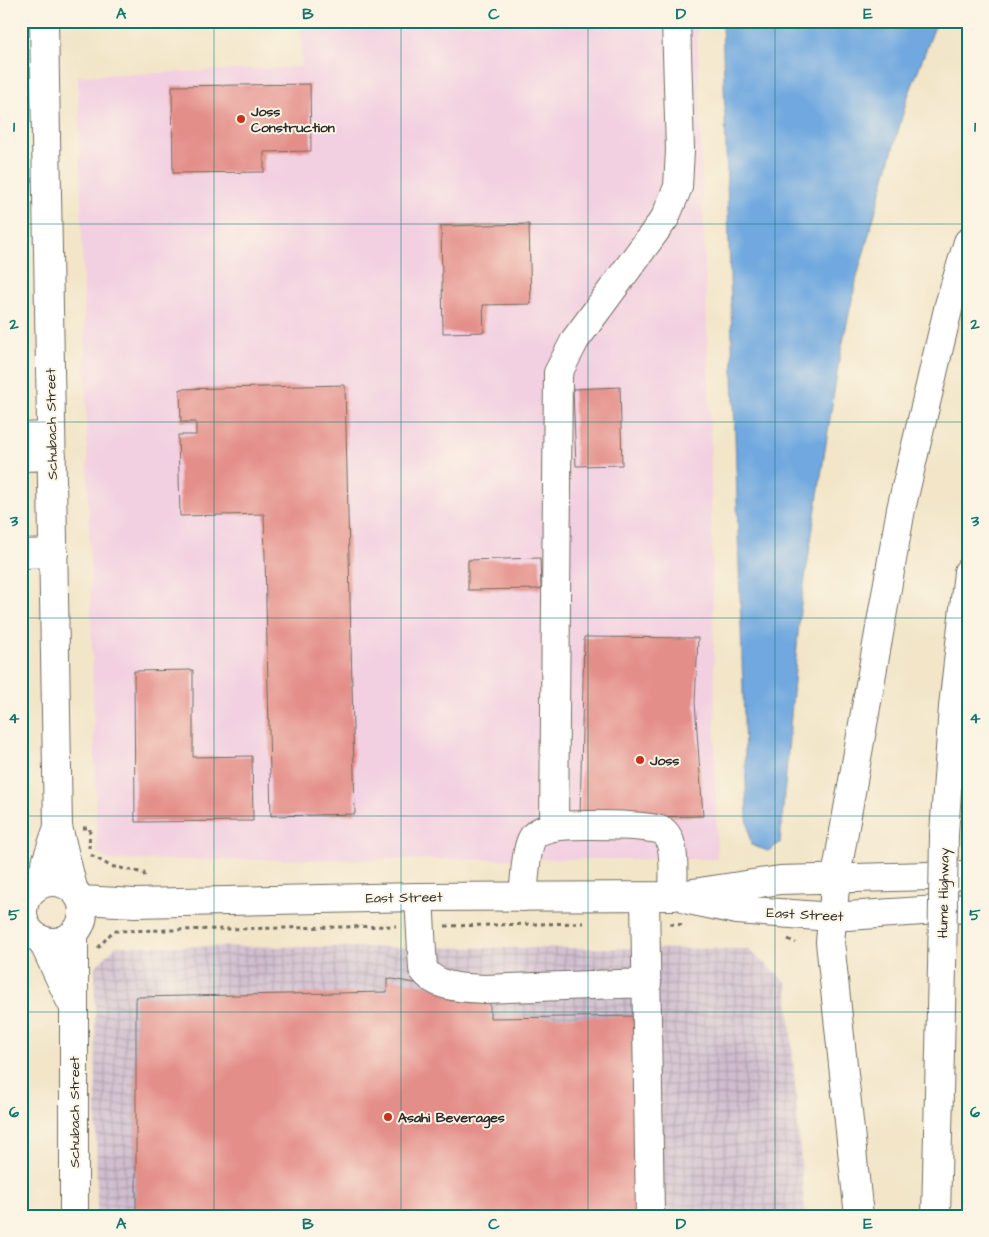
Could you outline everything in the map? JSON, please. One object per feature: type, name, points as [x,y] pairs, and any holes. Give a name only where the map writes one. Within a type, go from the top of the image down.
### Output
[{"type":"main road","name":"Schubach Street","points":[[44,21],[58,827],[78,912],[74,1008],[74,1216]]},
{"type":"main road","points":[[554,827],[558,373],[575,340],[665,218],[678,187],[680,150],[676,21]]},
{"type":"main road","points":[[858,1216],[830,942],[836,877],[901,509],[944,324],[968,242]]},
{"type":"main road","points":[[21,437],[51,446]]},
{"type":"main road","points":[[21,457],[51,446]]},
{"type":"main road","points":[[21,554],[54,553]]},
{"type":"main road","name":"Hume Highway","points":[[936,1216],[944,834],[953,707],[968,572]]},
{"type":"main road","name":"Schubach Street","points":[[29,894],[58,827]]},
{"type":"main road","points":[[523,897],[528,854],[533,837],[539,831],[554,827],[655,827],[664,831],[672,846],[673,896]]},
{"type":"main road","name":"East Street","points":[[78,912],[141,903],[419,897],[523,897],[645,910],[673,896],[780,880],[836,877],[968,875]]},
{"type":"main road","points":[[56,882],[78,912],[64,941],[53,943],[30,932],[23,913],[29,894],[56,882]]},
{"type":"main road","name":"East Street","points":[[673,896],[737,910],[832,917],[968,908]]},
{"type":"main road","points":[[419,897],[423,969],[430,979],[458,987],[484,989],[647,982]]},
{"type":"main road","points":[[645,910],[650,1216]]},
{"type":"main road","name":"Schubach Street","points":[[30,932],[74,1008]]},
{"type":"path","points":[[58,827],[90,828],[89,855],[110,866],[144,873],[141,903],[150,930]]},
{"type":"path","points":[[645,910],[692,926]]},
{"type":"path","points":[[96,950],[113,931],[592,923]]},
{"type":"path","points":[[781,936],[796,943]]},
{"type":"shaded area","name":"Joss Construction","points":[[569,21],[697,22],[710,419],[717,859],[108,860],[97,852],[78,76],[302,67],[301,29]]},
{"type":"shaded area","points":[[116,946],[748,949],[787,983],[805,1216],[97,1216],[95,967]]},
{"type":"water","points":[[722,21],[937,21],[907,99],[857,277],[839,360],[800,611],[780,843],[768,851],[751,845],[747,818]]},
{"type":"building","name":"Joss Construction","points":[[310,84],[311,151],[264,152],[264,172],[173,173],[172,86]]},
{"type":"building","points":[[529,224],[531,304],[483,305],[484,332],[443,333],[441,226]]},
{"type":"building","points":[[345,385],[355,814],[271,816],[264,514],[180,516],[178,435],[196,435],[196,422],[181,422],[180,389]]},
{"type":"building","points":[[620,387],[622,465],[576,466],[573,389]]},
{"type":"building","points":[[540,558],[541,589],[468,590],[468,560]]},
{"type":"building","name":"Joss","points":[[584,637],[698,638],[695,703],[703,816],[580,818]]},
{"type":"building","points":[[193,670],[193,757],[252,756],[253,821],[135,822],[134,671]]},
{"type":"building","name":"Asahi Beverages","points":[[387,978],[490,997],[490,1018],[639,1016],[642,1216],[136,1216],[136,997],[387,992]]},
{"type":"place","name":"Joss Construction","points":[[241,119]]},
{"type":"place","name":"Joss","points":[[640,760]]},
{"type":"place","name":"Asahi Beverages","points":[[388,1117]]}]
